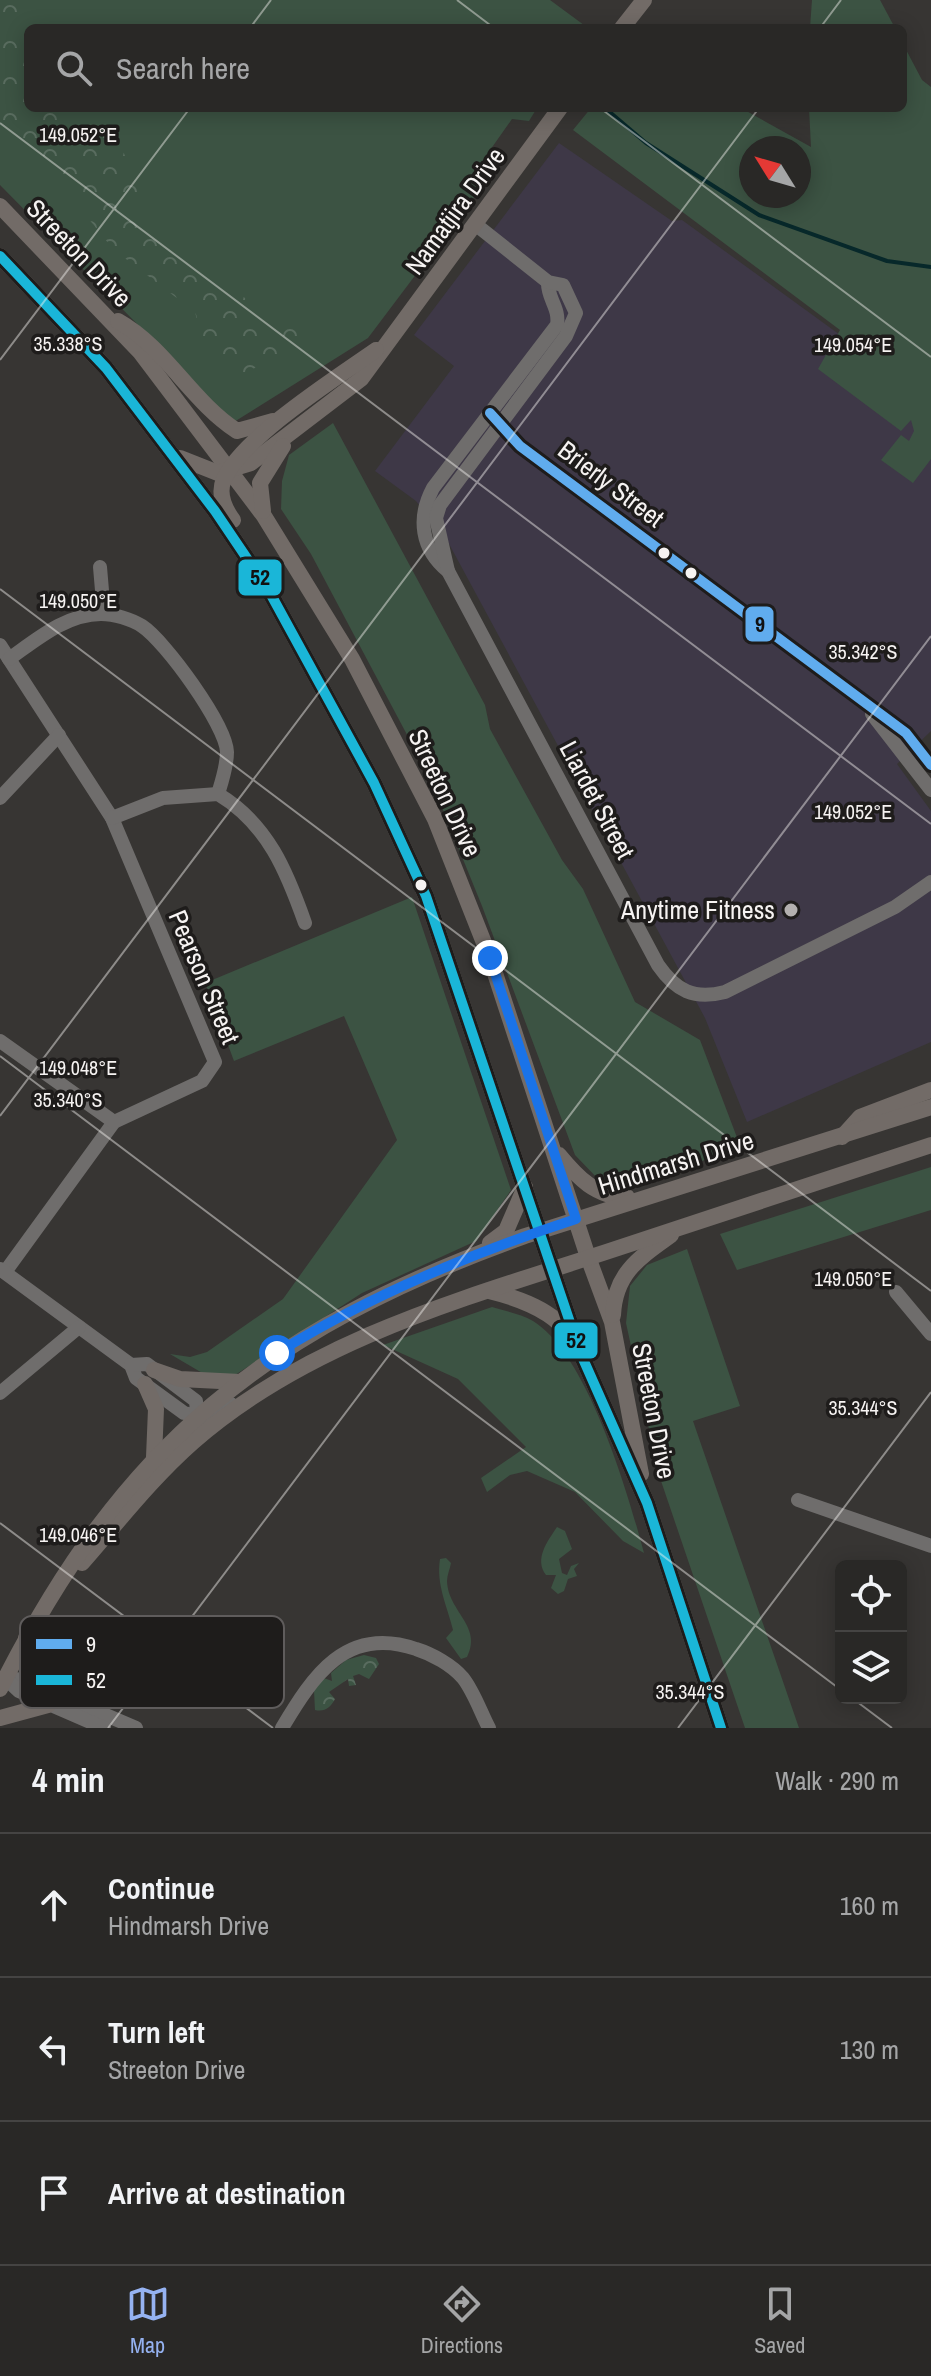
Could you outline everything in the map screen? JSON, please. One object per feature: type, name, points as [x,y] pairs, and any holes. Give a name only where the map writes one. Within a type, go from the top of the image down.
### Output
[{"type":"main road","points":[[625,24],[644,0]]},
{"type":"main road","name":"Namatjira Drive","points":[[231,470],[251,463],[361,379],[557,112]]},
{"type":"main road","name":"Streeton Drive","points":[[0,206],[107,314],[172,392],[264,516],[352,659],[435,819],[490,958],[612,1322],[647,1503]]},
{"type":"main road","name":"Streeton Drive","points":[[0,256],[106,368],[173,454],[261,578],[374,783],[426,896],[580,1352],[647,1503],[721,1728]]},
{"type":"main road","points":[[107,314],[140,333],[202,405],[237,431],[268,425],[313,396]]},
{"type":"main road","name":"Namatjira Drive","points":[[231,470],[242,452],[388,342]]},
{"type":"main road","points":[[264,516],[259,495],[263,475],[281,448],[329,405]]},
{"type":"main road","points":[[173,454],[203,470],[218,473],[231,470]]},
{"type":"main road","points":[[231,470],[221,492],[226,510],[254,549],[261,578]]},
{"type":"main road","points":[[841,1138],[860,1117],[931,1090]]},
{"type":"main road","name":"Hindmarsh Drive","points":[[39,1616],[90,1536],[154,1457],[197,1414],[321,1325],[476,1254],[539,1231],[841,1138],[931,1107]]},
{"type":"main road","name":"Hindmarsh Drive","points":[[45,1607],[148,1486],[193,1442],[276,1382],[404,1321],[552,1269],[931,1145]]},
{"type":"main road","points":[[552,1147],[574,1173],[608,1197],[642,1197]]},
{"type":"main road","points":[[476,1254],[506,1231],[525,1187]]},
{"type":"main road","points":[[612,1322],[614,1294],[622,1276],[632,1263],[685,1225]]},
{"type":"main road","points":[[489,1291],[518,1298],[539,1309],[565,1328],[580,1352]]},
{"type":"main road","points":[[154,1457],[156,1409],[150,1377],[240,1382]]},
{"type":"main road","name":"Hindmarsh Drive","points":[[3,1684],[20,1650]]},
{"type":"main road","points":[[0,1718],[26,1708]]},
{"type":"street","points":[[475,224],[548,282]]},
{"type":"street","name":"Liardet Street","points":[[495,417],[576,320],[576,306],[568,290],[558,282],[548,282],[548,293],[559,314],[557,325],[483,433],[440,505],[436,518],[448,571],[670,982],[697,996],[725,992],[913,897],[931,882]]},
{"type":"street","name":"Brierly Street","points":[[495,417],[520,446],[864,704],[925,745],[931,790]]},
{"type":"street","name":"Brierly Street","points":[[483,433],[520,446]]},
{"type":"street","points":[[100,567],[104,614]]},
{"type":"street","points":[[9,659],[67,621],[104,614],[144,627],[204,702],[219,726],[227,750],[218,794]]},
{"type":"street","name":"Pearson Street","points":[[0,645],[112,818],[215,1062],[202,1081],[114,1122],[3,1271]]},
{"type":"street","name":"Brierly Street","points":[[864,704],[907,761],[928,770]]},
{"type":"street","points":[[0,798],[59,735]]},
{"type":"street","points":[[907,761],[925,745]]},
{"type":"street","points":[[112,818],[163,798],[218,794],[260,828],[287,871],[305,923]]},
{"type":"street","name":"Liardet Street","points":[[913,897],[931,894]]},
{"type":"street","points":[[0,1041],[114,1122]]},
{"type":"street","points":[[3,1271],[131,1365],[136,1378],[150,1377],[184,1413],[209,1418],[255,1389],[276,1382]]},
{"type":"street","points":[[896,1292],[931,1334]]},
{"type":"street","points":[[0,1393],[79,1327]]},
{"type":"street","points":[[193,1442],[199,1427],[197,1414]]},
{"type":"street","points":[[798,1500],[931,1546]]},
{"type":"street","points":[[282,1728],[312,1678],[328,1663],[345,1653],[386,1643],[431,1654],[463,1678],[489,1728]]},
{"type":"street","points":[[67,1708],[104,1728]]},
{"type":"street","points":[[73,1708],[115,1724],[136,1728]]},
{"type":"shaded area","points":[[559,143],[672,221],[682,220],[931,401],[931,731],[897,764],[931,811],[931,1042],[747,1122],[705,1018],[448,542],[416,501],[375,471],[454,366],[414,335]]},
{"type":"green space","points":[[0,0],[550,0],[583,24],[24,24],[24,112],[535,112],[529,121],[512,119],[488,153],[484,184],[368,338],[234,422],[202,400],[144,331],[0,185]]},
{"type":"green space","points":[[0,0],[33,0],[8,30],[24,54],[24,112],[74,112],[84,133],[117,134],[138,192],[145,227],[245,298],[258,325],[306,330],[298,350],[238,375],[208,361],[195,312],[113,249],[63,187],[19,145],[0,121]]},
{"type":"green space","points":[[812,0],[880,0],[893,24],[810,24]]},
{"type":"green space","points":[[907,52],[922,80],[931,87],[931,459],[913,483],[881,460],[901,435],[909,441],[914,431],[911,420],[901,431],[818,369],[840,330],[573,130],[588,112],[748,112],[791,136],[739,136],[739,208],[811,208],[809,112],[907,112]]},
{"type":"green space","points":[[333,423],[485,705],[490,729],[562,860],[583,889],[635,1002],[700,1040],[741,1148],[633,1184],[599,1180],[575,1155],[482,906],[430,778],[311,554],[281,509],[282,481],[289,455]]},
{"type":"green space","points":[[412,897],[511,1190],[476,1241],[362,1293],[221,1384],[170,1354],[190,1357],[207,1352],[283,1299],[397,1140],[344,1016],[234,1061],[205,983]]},
{"type":"green space","points":[[931,1167],[931,1210],[737,1270],[720,1234]]},
{"type":"green space","points":[[687,1249],[740,1406],[693,1421],[799,1728],[745,1728],[659,1475],[626,1323],[630,1286],[647,1265]]},
{"type":"green space","points":[[492,1307],[533,1321],[553,1338],[571,1363],[603,1427],[628,1496],[644,1553],[623,1541],[575,1492],[527,1471],[510,1475],[487,1492],[481,1478],[526,1447],[458,1379],[383,1345]]},
{"type":"green space","points":[[557,1527],[565,1531],[572,1549],[559,1559],[562,1573],[567,1575],[571,1566],[579,1563],[574,1569],[577,1576],[568,1579],[564,1591],[558,1594],[551,1588],[556,1575],[546,1575],[541,1563],[543,1551]]},
{"type":"green space","points":[[446,1558],[451,1563],[447,1579],[449,1592],[471,1636],[467,1657],[461,1659],[446,1638],[453,1630],[440,1578],[440,1559]]},
{"type":"green space","points":[[364,1655],[376,1658],[379,1664],[369,1679],[359,1674],[353,1676],[356,1685],[349,1686],[348,1679],[329,1692],[335,1699],[329,1707],[315,1710],[314,1690],[321,1677],[332,1681],[331,1673],[346,1660]]},
{"type":"waterway","points":[[610,112],[646,143],[759,215],[887,261],[931,267]]},
{"type":"transit line","name":"52","points":[[0,256],[106,368],[215,511],[269,591],[374,783],[426,896],[580,1352],[647,1503],[721,1728]]},
{"type":"transit line","name":"9","points":[[490,413],[520,446],[906,733],[931,765]]},
{"type":"place","name":"Anytime Fitness","points":[[791,910]]},
{"type":"route","points":[[277,1353],[321,1325],[385,1294],[476,1254],[576,1219],[490,958]]}]
